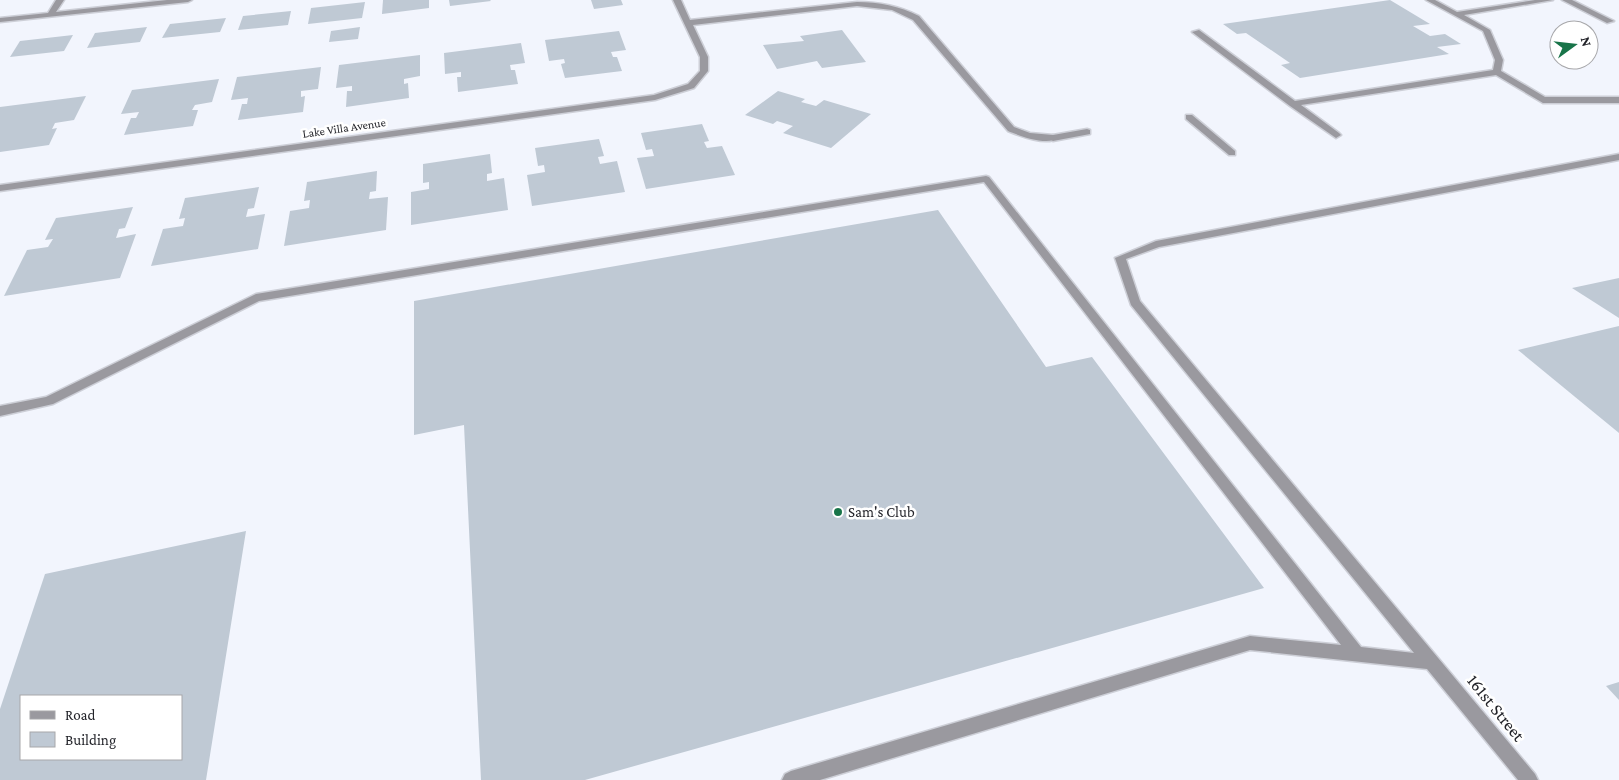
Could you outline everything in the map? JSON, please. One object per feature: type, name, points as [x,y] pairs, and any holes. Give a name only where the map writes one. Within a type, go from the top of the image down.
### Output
[{"type":"street","points":[[50,15],[60,0]]},
{"type":"street","points":[[0,20],[188,0]]},
{"type":"street","points":[[677,0],[688,23],[857,4],[879,4],[900,9],[916,18],[1011,129],[1028,136],[1053,138],[1087,132]]},
{"type":"street","points":[[1430,0],[1486,30],[1499,60],[1497,72]]},
{"type":"street","points":[[1502,0],[1508,5]]},
{"type":"street","points":[[1457,14],[1549,0]]},
{"type":"street","points":[[1566,0],[1610,21]]},
{"type":"street","name":"Lake Villa Avenue","points":[[0,188],[655,97],[691,86],[704,70],[704,56],[688,23]]},
{"type":"street","points":[[1196,32],[1336,135]]},
{"type":"street","points":[[1293,104],[1497,72],[1544,100],[1619,100]]},
{"type":"street","points":[[1189,117],[1232,154]]},
{"type":"street","name":"161st Street","points":[[1529,780],[1135,302],[1120,258],[1156,244],[1619,157]]},
{"type":"street","points":[[0,411],[48,401],[256,298],[986,179],[1357,654]]},
{"type":"street","points":[[790,780],[1250,644],[1432,662]]},
{"type":"building","points":[[383,0],[429,0],[429,8],[382,14]]},
{"type":"building","points":[[449,0],[490,0],[491,1],[450,6]]},
{"type":"building","points":[[591,0],[621,0],[623,5],[594,9]]},
{"type":"building","points":[[1390,0],[1430,24],[1413,26],[1430,36],[1445,34],[1461,44],[1437,47],[1449,54],[1300,78],[1281,65],[1290,63],[1246,33],[1237,34],[1223,24]]},
{"type":"building","points":[[365,2],[362,18],[308,24],[311,8]]},
{"type":"building","points":[[291,11],[288,25],[238,30],[243,16]]},
{"type":"building","points":[[226,18],[220,32],[162,38],[170,24]]},
{"type":"building","points":[[147,27],[140,42],[87,48],[95,33]]},
{"type":"building","points":[[360,27],[358,39],[329,42],[331,31]]},
{"type":"building","points":[[842,30],[866,62],[822,68],[817,61],[777,69],[763,45],[804,41],[800,36]]},
{"type":"building","points":[[619,31],[626,50],[611,52],[613,57],[617,57],[622,71],[565,78],[561,64],[565,63],[564,59],[549,61],[545,40]]},
{"type":"building","points":[[73,35],[64,51],[10,57],[20,41]]},
{"type":"building","points":[[521,43],[525,63],[510,65],[511,70],[515,70],[518,84],[458,92],[457,77],[461,77],[461,72],[445,74],[444,53]]},
{"type":"building","points":[[420,55],[420,76],[404,79],[404,84],[408,83],[409,98],[346,107],[347,91],[352,91],[352,86],[336,88],[339,65]]},
{"type":"building","points":[[321,67],[318,89],[301,91],[301,97],[305,96],[303,112],[238,120],[242,104],[247,104],[248,98],[231,100],[237,77]]},
{"type":"building","points":[[219,79],[212,102],[195,105],[192,110],[198,110],[193,126],[124,135],[131,118],[136,118],[139,112],[121,114],[132,90]]},
{"type":"building","points":[[778,91],[805,99],[801,102],[816,106],[824,100],[871,114],[831,148],[783,133],[793,126],[777,121],[773,124],[745,115]]},
{"type":"building","points":[[86,96],[74,120],[55,123],[52,129],[57,128],[49,145],[0,152],[0,107]]},
{"type":"building","points":[[702,124],[709,141],[704,142],[707,148],[722,146],[735,175],[646,189],[637,158],[654,156],[652,149],[646,150],[641,133]]},
{"type":"building","points":[[599,139],[604,156],[598,157],[600,164],[617,161],[625,192],[532,206],[527,175],[545,172],[544,165],[538,166],[535,148]]},
{"type":"building","points":[[490,154],[492,173],[487,174],[487,181],[504,178],[508,210],[411,225],[411,192],[429,189],[429,182],[423,183],[423,164]]},
{"type":"building","points":[[377,171],[376,191],[370,192],[369,199],[388,197],[386,230],[284,246],[290,211],[309,208],[310,200],[304,201],[307,182]]},
{"type":"building","points":[[259,187],[254,208],[248,209],[246,217],[265,214],[258,249],[151,266],[163,229],[183,226],[185,218],[179,219],[185,198]]},
{"type":"building","points":[[133,207],[125,228],[119,229],[116,238],[136,234],[120,278],[4,296],[27,250],[48,247],[53,239],[45,240],[56,218]]},
{"type":"building","name":"Sam's Club","points":[[938,210],[1046,367],[1092,357],[1264,588],[585,780],[481,780],[464,425],[414,435],[414,301]]},
{"type":"building","points":[[1619,278],[1619,318],[1572,288]]},
{"type":"building","points":[[1619,326],[1619,433],[1518,350]]},
{"type":"building","points":[[246,531],[206,780],[0,780],[0,709],[45,574]]},
{"type":"building","points":[[1619,682],[1619,700],[1606,686]]},
{"type":"place","name":"Sam's Club","points":[[838,512]]}]
